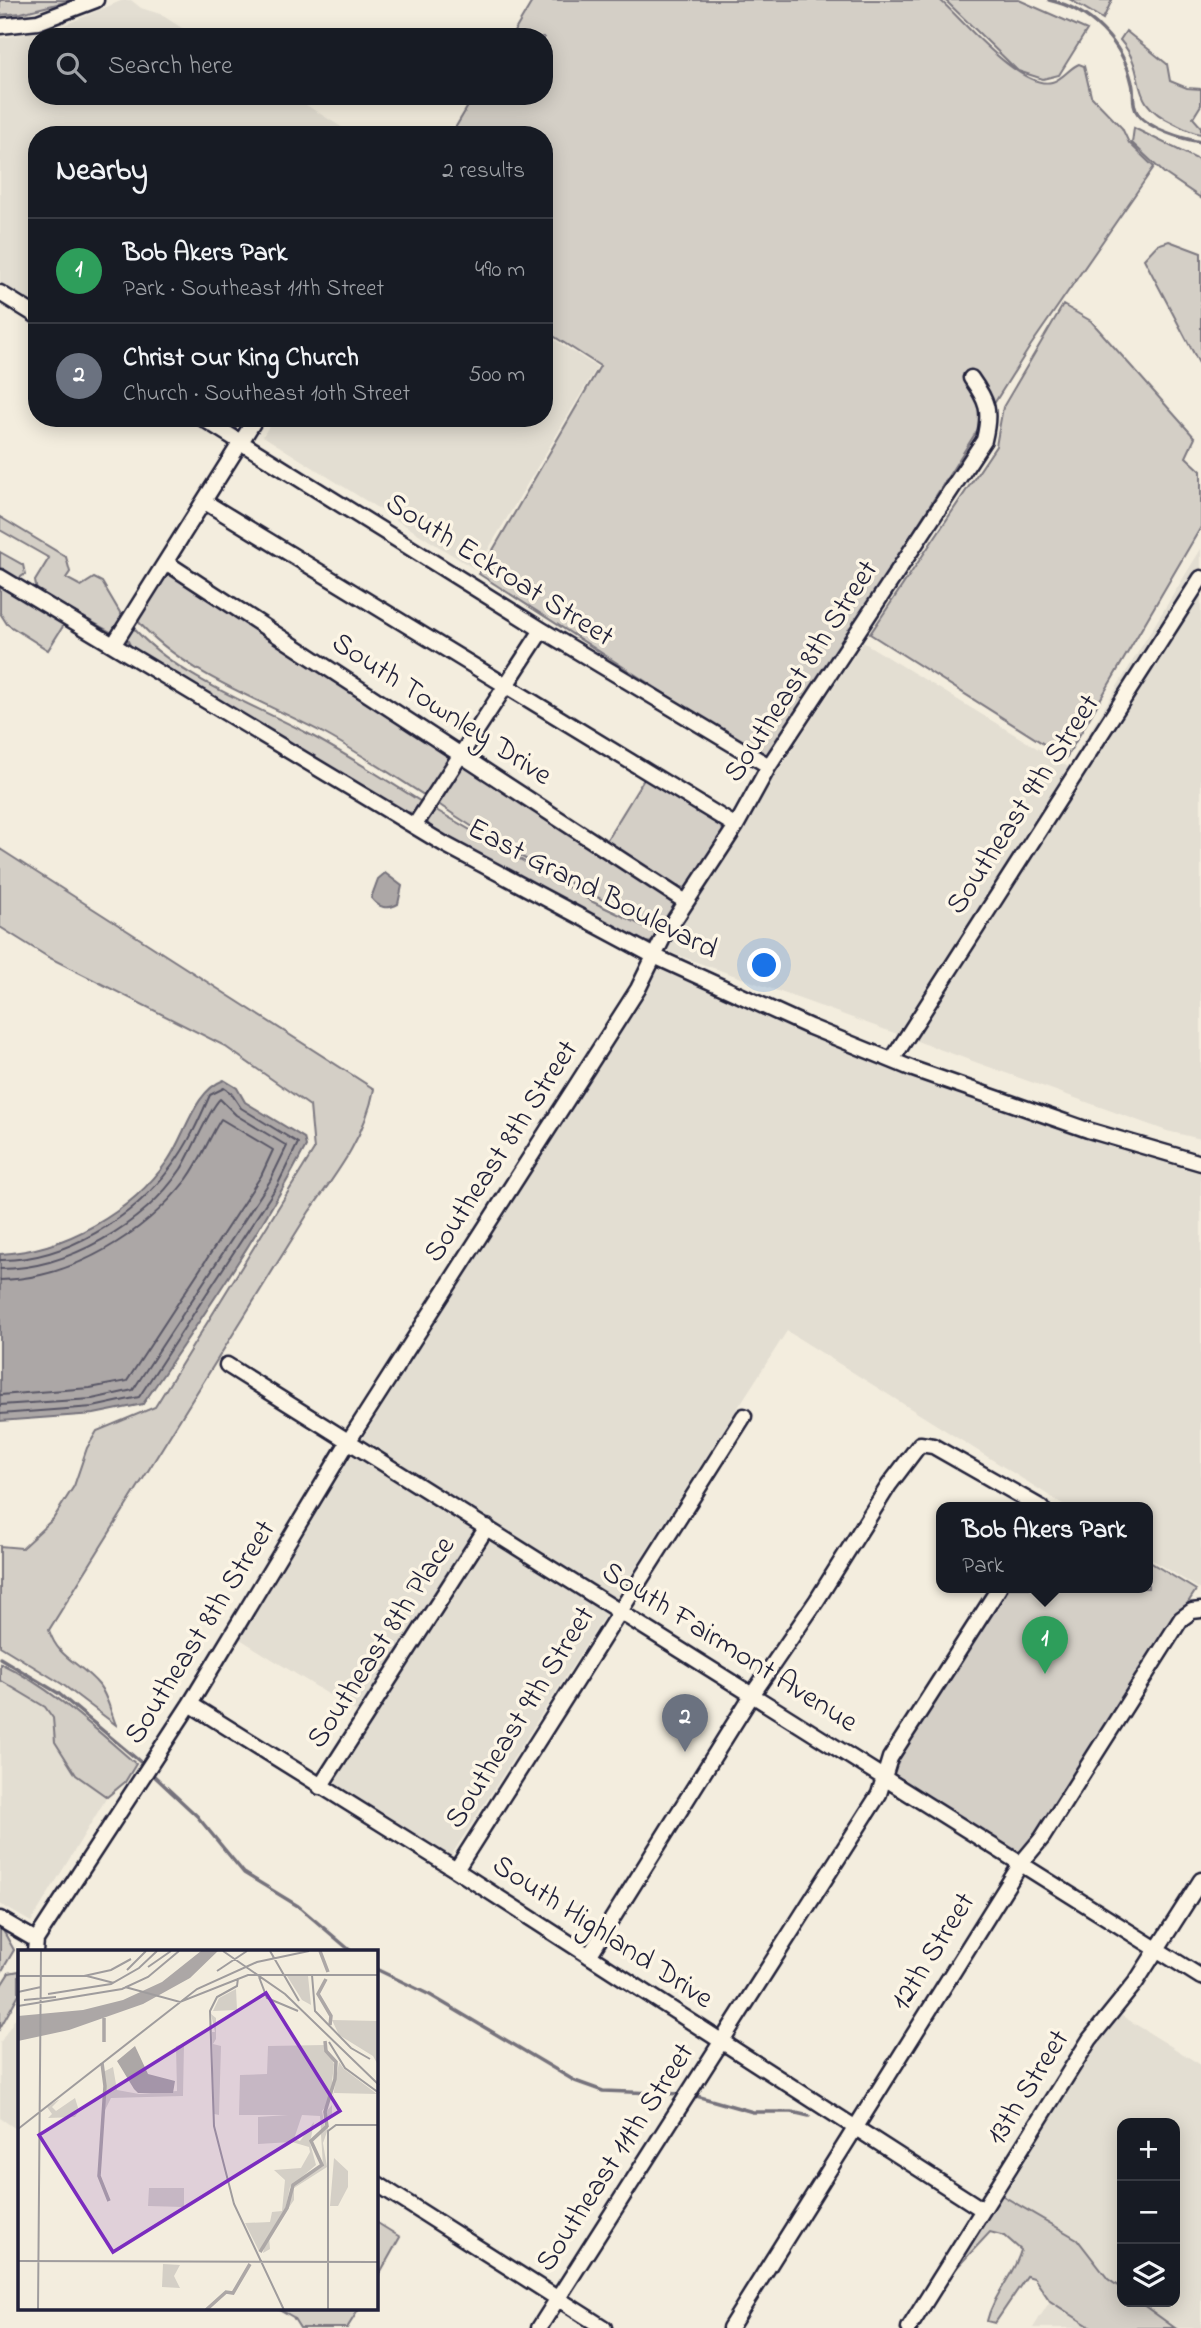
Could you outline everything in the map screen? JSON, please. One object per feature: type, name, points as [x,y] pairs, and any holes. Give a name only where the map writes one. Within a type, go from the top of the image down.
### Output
[{"type":"street","points":[[0,26],[38,22],[96,0]]},
{"type":"street","points":[[0,293],[28,310]]},
{"type":"street","name":"Southeast 8th Street","points":[[35,1946],[190,1704],[348,1441],[618,1021],[685,902],[736,826],[769,766],[984,440],[989,417],[984,397],[971,379]]},
{"type":"street","name":"South Eckroat Street","points":[[216,427],[542,630],[769,766]]},
{"type":"street","points":[[114,644],[250,427]]},
{"type":"street","points":[[205,502],[736,826]]},
{"type":"street","name":"South Townley Drive","points":[[167,563],[685,902]]},
{"type":"street","name":"East Grand Boulevard","points":[[0,577],[521,887],[654,956],[892,1060],[1018,1107],[1201,1163]]},
{"type":"street","name":"Southeast 9th Street","points":[[892,1060],[1201,578]]},
{"type":"street","points":[[415,825],[504,686],[523,664],[542,630]]},
{"type":"street","name":"South Fairmont Avenue","points":[[227,1365],[1022,1862],[1201,1977]]},
{"type":"street","name":"Southeast 9th Street","points":[[456,1870],[744,1416]]},
{"type":"street","points":[[589,1956],[752,1695],[817,1600],[889,1485],[920,1444],[933,1446],[1031,1502]]},
{"type":"street","name":"Southeast 8th Place","points":[[320,1787],[487,1527]]},
{"type":"street","name":"Southeast 11th Street","points":[[539,2328],[879,1794],[890,1758],[996,1593]]},
{"type":"street","name":"12th Street","points":[[730,2328],[1022,1862],[1042,1838],[1181,1619],[1196,1611]]},
{"type":"street","name":"South Highland Drive","points":[[190,1704],[456,1870],[983,2210]]},
{"type":"street","name":"13th Street","points":[[909,2328],[1090,2039],[1158,1950],[1201,1880]]},
{"type":"street","points":[[0,1919],[35,1946]]},
{"type":"street","points":[[378,2184],[604,2328]]},
{"type":"shaded area","points":[[0,0],[73,0],[21,13],[0,15]]},
{"type":"shaded area","points":[[123,0],[131,0],[141,8],[160,14],[182,28],[57,28]]},
{"type":"shaded area","points":[[533,0],[940,0],[993,52],[1024,75],[1039,82],[1052,82],[1079,64],[1084,66],[1091,96],[1122,128],[1129,143],[1154,167],[1031,345],[769,761],[479,574],[600,366],[553,336],[553,126],[456,126],[469,105],[553,105],[553,28],[516,28]]},
{"type":"shaded area","points":[[945,0],[1019,0],[1087,30],[1059,75],[1043,79],[1018,71]]},
{"type":"shaded area","points":[[1071,0],[1112,0],[1103,19]]},
{"type":"shaded area","points":[[1126,31],[1167,64],[1170,81],[1187,88],[1201,89],[1201,105],[1193,118],[1201,127],[1201,134],[1175,124],[1149,106],[1129,53],[1120,40]]},
{"type":"shaded area","points":[[28,33],[28,105],[306,105],[340,126],[28,126],[28,303],[0,286],[0,38]]},
{"type":"shaded area","points":[[1134,128],[1201,161],[1201,198],[1164,173],[1132,143]]},
{"type":"shaded area","points":[[1169,241],[1201,253],[1201,367],[1144,259],[1157,245]]},
{"type":"shaded area","points":[[1063,305],[1091,321],[1195,438],[1186,457],[1201,471],[1201,527],[1066,758],[870,634],[996,446],[1003,407]]},
{"type":"shaded area","points":[[553,339],[597,367],[476,570],[263,436],[268,427],[553,427]]},
{"type":"shaded area","points":[[0,517],[66,557],[70,572],[66,578],[81,586],[94,578],[102,582],[125,621],[114,634],[37,592],[35,581],[49,558],[0,530]]},
{"type":"shaded area","points":[[1201,549],[1201,1139],[1167,1131],[669,952],[666,944],[671,933],[863,642],[1068,767]]},
{"type":"shaded area","points":[[0,552],[23,565],[25,574],[18,579],[0,569]]},
{"type":"shaded area","points":[[165,574],[179,576],[450,755],[450,760],[427,797],[327,735],[201,671],[155,639],[136,619]]},
{"type":"shaded area","points":[[0,586],[65,623],[48,650],[7,624],[0,613]]},
{"type":"shaded area","points":[[131,625],[148,643],[189,673],[319,739],[423,803],[415,813],[404,812],[132,649],[126,637]]},
{"type":"shaded area","points":[[463,763],[673,901],[675,910],[663,928],[546,870],[434,801]]},
{"type":"shaded area","points":[[646,776],[722,825],[723,832],[692,883],[685,888],[676,886],[606,841]]},
{"type":"shaded area","points":[[431,807],[593,902],[660,934],[655,943],[645,942],[559,901],[431,828],[426,820]]},
{"type":"shaded area","points":[[0,849],[374,1089],[364,1123],[349,1154],[309,1212],[49,1630],[58,1648],[99,1685],[116,1725],[62,1684],[0,1646],[0,1546],[22,1548],[53,1519],[74,1486],[87,1448],[97,1431],[155,1407],[314,1150],[310,1106],[223,1045],[48,957],[0,927]]},
{"type":"shaded area","points":[[658,969],[874,1062],[1039,1122],[1201,1169],[1201,1590],[1153,1560],[1153,1502],[1059,1502],[787,1331],[449,1859],[328,1785],[368,1719],[240,1639],[371,1424]]},
{"type":"shaded area","points":[[1153,1564],[1196,1590],[1032,1844],[1022,1852],[1012,1850],[892,1773],[893,1758],[1000,1593],[1153,1593]]},
{"type":"shaded area","points":[[0,1663],[55,1696],[136,1764],[125,1782],[107,1797],[76,1775],[55,1742],[53,1718],[45,1707],[0,1680]]},
{"type":"shaded area","points":[[0,1680],[45,1707],[53,1718],[55,1742],[76,1775],[107,1797],[31,1922],[0,1904]]},
{"type":"shaded area","points":[[0,1925],[14,1950],[0,1974]]},
{"type":"shaded area","points":[[18,1971],[18,1996],[0,2028],[0,1987],[9,1973]]},
{"type":"shaded area","points":[[18,2014],[18,2130],[0,2118],[0,2043]]},
{"type":"shaded area","points":[[1119,2014],[1201,2065],[1201,2328],[1175,2328],[1146,2307],[1180,2307],[1180,2118],[1117,2118],[1117,2285],[1108,2279],[1077,2239],[998,2193]]},
{"type":"shaded area","points":[[998,2193],[1077,2239],[1108,2279],[1117,2285],[1117,2307],[1146,2307],[1175,2328],[1092,2328],[1050,2301],[1034,2278],[1027,2276],[995,2323],[987,2321],[1021,2250],[1005,2236],[990,2232],[950,2275],[952,2265]]},
{"type":"shaded area","points":[[378,2223],[400,2237],[378,2276]]},
{"type":"shaded area","points":[[1050,2301],[1092,2328],[1033,2328]]},
{"type":"shaded area","points":[[281,2310],[358,2310],[347,2328],[300,2328],[293,2317]]},
{"type":"water","points":[[385,873],[402,886],[398,904],[390,907],[380,906],[371,898],[378,879]]},
{"type":"water","points":[[224,1080],[237,1088],[245,1102],[304,1138],[306,1146],[249,1245],[207,1309],[143,1404],[94,1414],[0,1421],[0,1254],[24,1251],[72,1237],[116,1212],[153,1179],[168,1160],[205,1093]]},
{"type":"waterway","points":[[1049,0],[1078,11],[1113,42],[1128,68],[1135,107],[1143,119],[1167,132],[1201,142]]},
{"type":"waterway","points":[[0,1658],[58,1693],[144,1765]]},
{"type":"waterway","points":[[151,1773],[197,1816],[244,1873],[298,1906],[350,1950]]},
{"type":"waterway","points":[[378,1970],[430,1995],[575,2081],[603,2091],[682,2094]]},
{"type":"waterway","points":[[693,2095],[753,2112],[792,2112],[809,2116]]},
{"type":"place","name":"Bob Akers Park","points":[[1045,1674]]},
{"type":"place","name":"Christ Our King Church","points":[[685,1752]]}]
